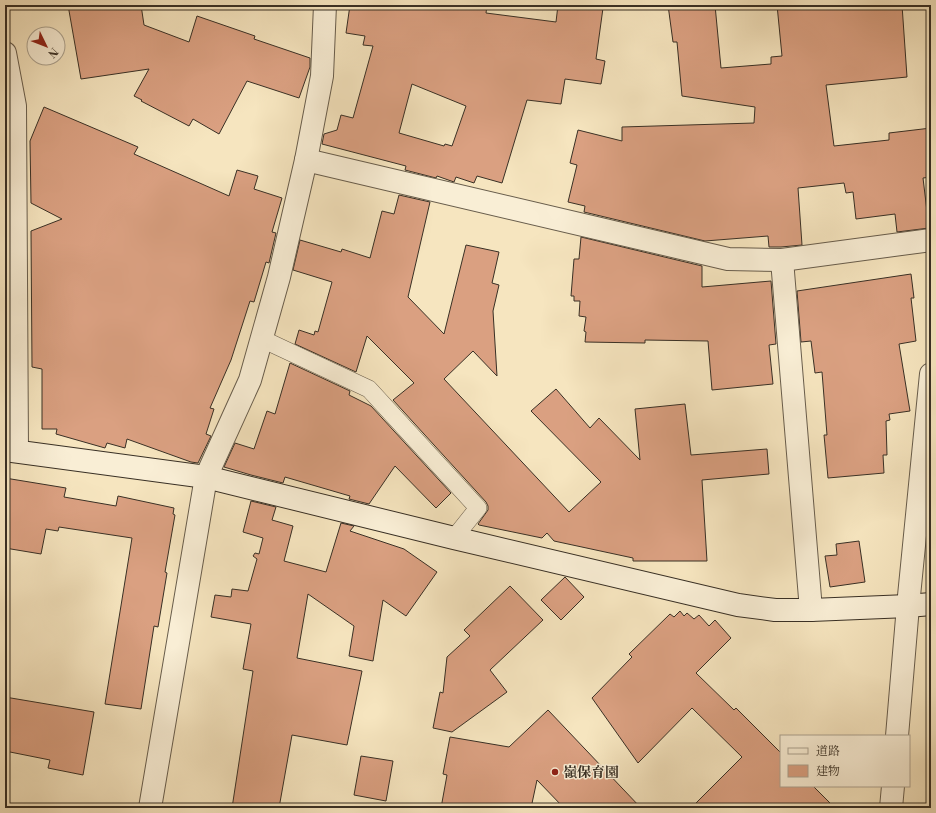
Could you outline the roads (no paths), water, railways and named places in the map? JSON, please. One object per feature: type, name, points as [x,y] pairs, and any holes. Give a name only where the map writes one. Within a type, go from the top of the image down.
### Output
[{"type":"street","points":[[150,808],[206,477],[250,380],[279,277],[306,160],[322,76],[325,5]]},
{"type":"street","points":[[5,53],[15,106],[11,451],[206,477],[454,538],[738,605],[775,610],[811,610],[931,604]]},
{"type":"street","points":[[306,160],[728,259],[782,260],[931,240]]},
{"type":"street","points":[[782,260],[811,610]]},
{"type":"street","points":[[897,735],[931,374]]},
{"type":"street","points":[[891,808],[893,787]]},
{"type":"lane","points":[[262,339],[369,389],[478,508],[454,538]]},
{"type":"railway","points":[[928,808],[931,777]]},
{"type":"place","name":"嶺保育園","points":[[555,772]]}]
